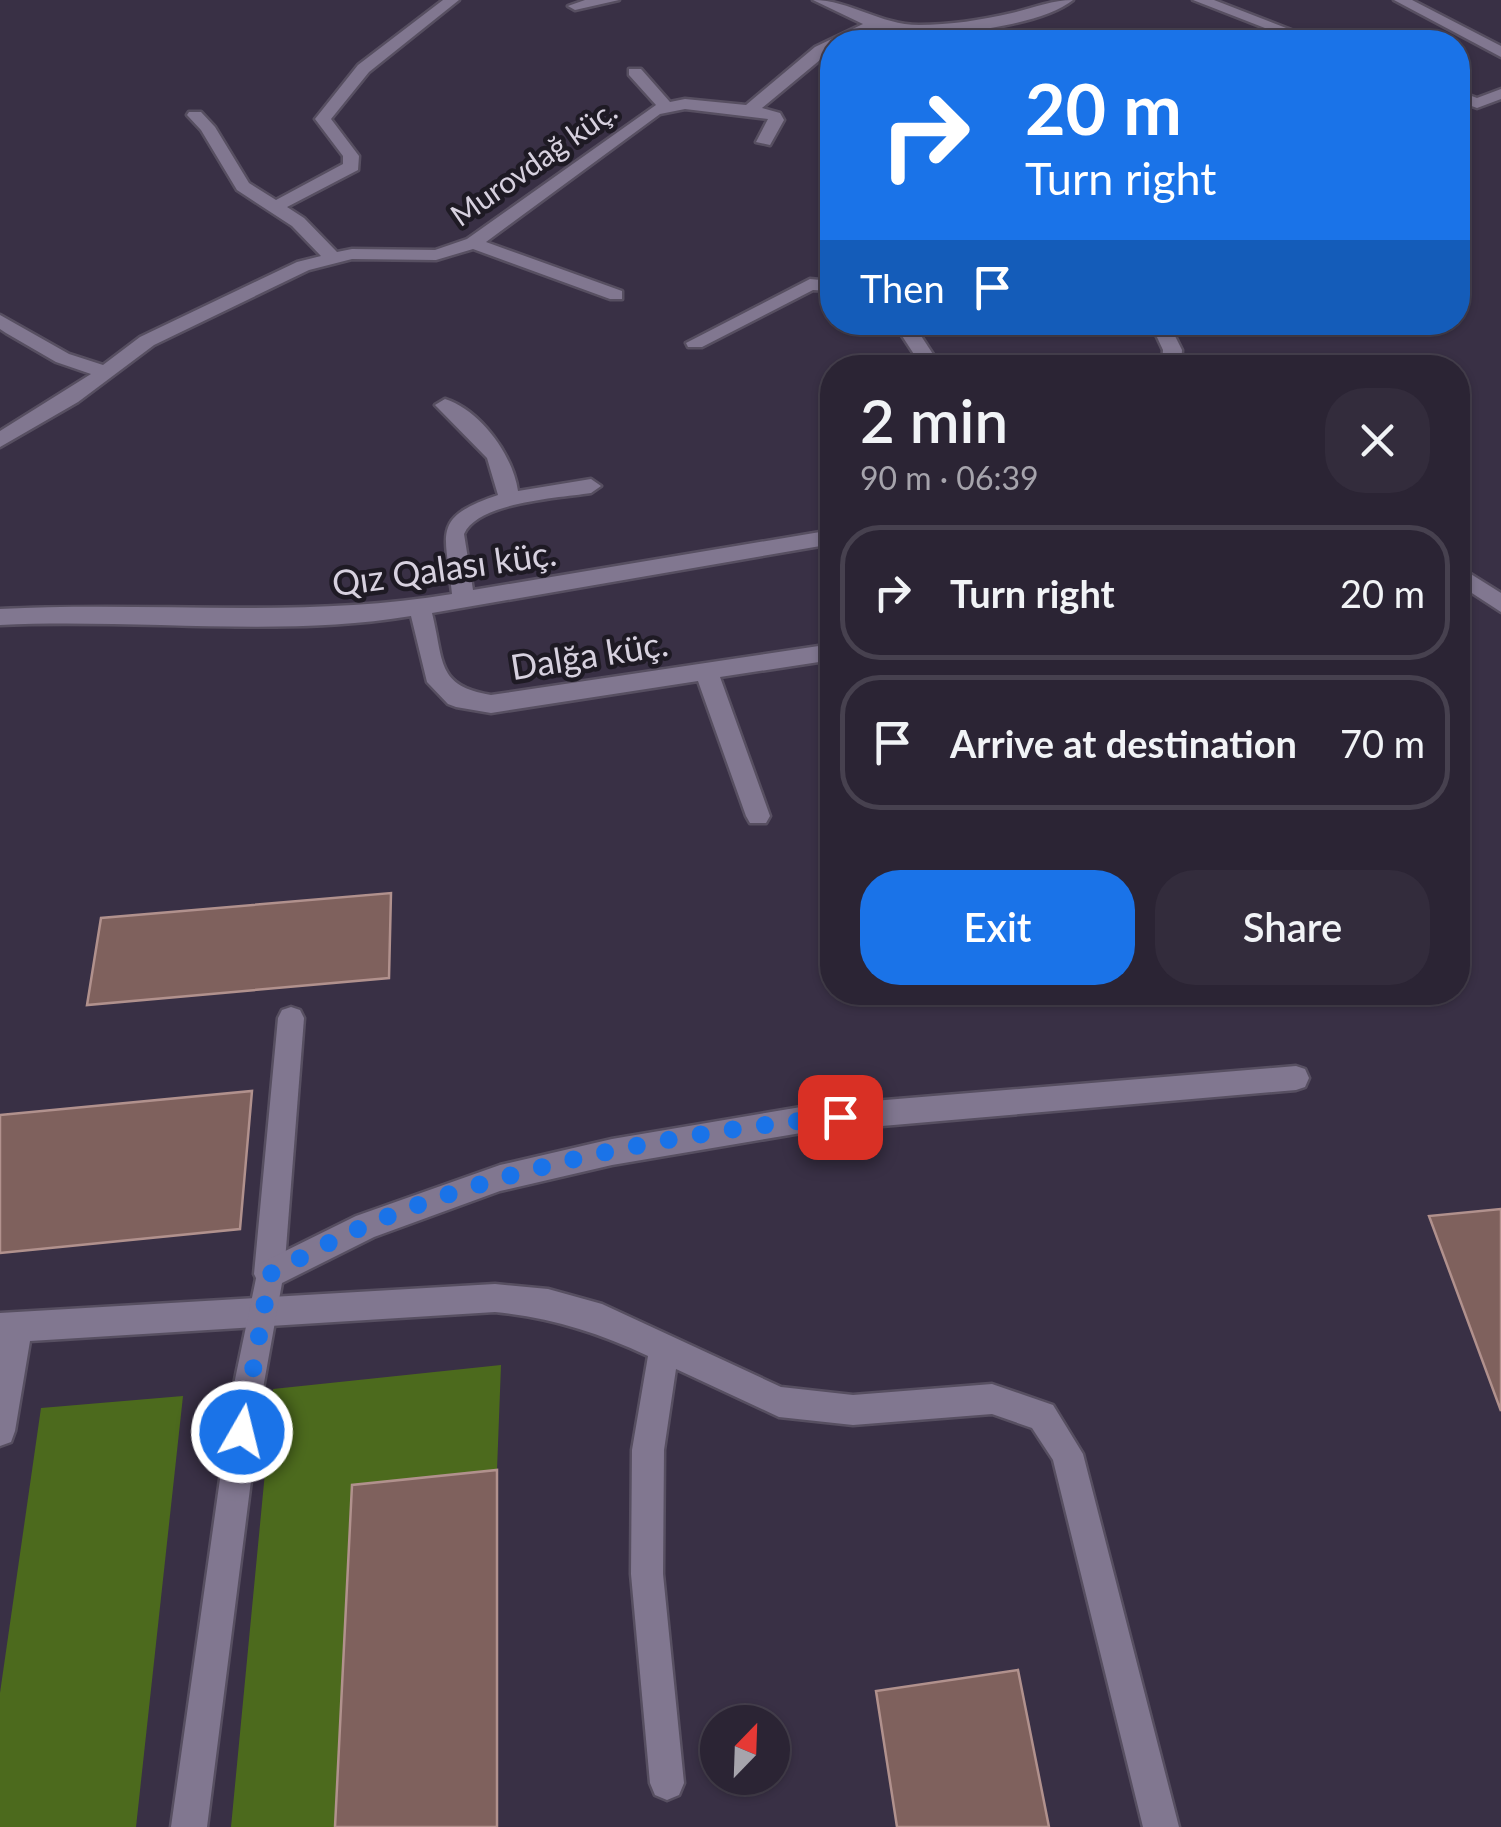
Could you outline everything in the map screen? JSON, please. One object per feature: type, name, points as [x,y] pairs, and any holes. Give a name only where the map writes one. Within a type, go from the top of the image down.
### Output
[{"type":"street","points":[[277,206],[352,166],[351,156],[323,118],[329,107],[366,69],[452,0]]},
{"type":"street","points":[[574,6],[612,0]]},
{"type":"street","points":[[820,0],[876,23],[930,30],[1044,12],[1066,0]]},
{"type":"street","points":[[1200,0],[1281,30]]},
{"type":"street","points":[[1401,0],[1459,30]]},
{"type":"street","points":[[861,30],[876,23]]},
{"type":"street","points":[[1470,36],[1501,52]]},
{"type":"street","points":[[750,110],[820,50]]},
{"type":"street","points":[[635,72],[665,106]]},
{"type":"street","points":[[1470,106],[1501,94]]},
{"type":"street","points":[[1470,100],[1477,103]]},
{"type":"street","name":"Murovdağ küç.","points":[[0,440],[70,398],[147,341],[331,256],[436,256],[473,243],[665,106],[750,110]]},
{"type":"street","points":[[750,110],[774,116],[776,120],[764,142]]},
{"type":"street","points":[[195,115],[218,143],[243,186],[277,206],[331,256]]},
{"type":"street","points":[[473,243],[616,294]]},
{"type":"street","points":[[695,343],[810,284],[820,285]]},
{"type":"street","points":[[0,320],[52,354],[105,371]]},
{"type":"street","points":[[445,405],[490,444],[506,471],[509,499]]},
{"type":"street","points":[[464,602],[453,535],[458,521],[470,511],[509,499],[591,486]]},
{"type":"street","name":"Qız Qalası küç.","points":[[0,617],[65,612],[352,616],[464,602],[820,539]]},
{"type":"street","points":[[1470,582],[1501,604]]},
{"type":"street","name":"Dalğa küç.","points":[[420,608],[438,682],[456,698],[491,704],[820,654]]},
{"type":"street","points":[[706,671],[758,816]]},
{"type":"street","points":[[188,1827],[247,1394],[270,1274],[291,1018]]},
{"type":"street","points":[[270,1274],[366,1226],[500,1178],[612,1152],[800,1120],[1296,1078]]},
{"type":"street","points":[[0,1431],[9,1328],[495,1298],[548,1302],[602,1319],[778,1402],[852,1410],[992,1399],[1042,1416],[1067,1454],[1161,1827]]},
{"type":"street","points":[[664,1348],[648,1450],[646,1574],[667,1783]]},
{"type":"green space","points":[[501,1365],[497,1470],[352,1486],[335,1827],[231,1827],[273,1389]]},
{"type":"green space","points":[[183,1396],[136,1827],[0,1827],[0,1693],[41,1408]]},
{"type":"building","points":[[391,893],[389,978],[87,1005],[101,918]]},
{"type":"building","points":[[252,1091],[240,1229],[0,1253],[0,1115]]},
{"type":"building","points":[[1501,1209],[1501,1411],[1429,1216]]},
{"type":"building","points":[[497,1470],[497,1827],[335,1827],[352,1485]]},
{"type":"building","points":[[1018,1670],[1049,1827],[897,1827],[876,1691]]},
{"type":"route","points":[[242,1432],[270,1274],[366,1226],[500,1178],[612,1152],[800,1120],[840,1117]]}]
